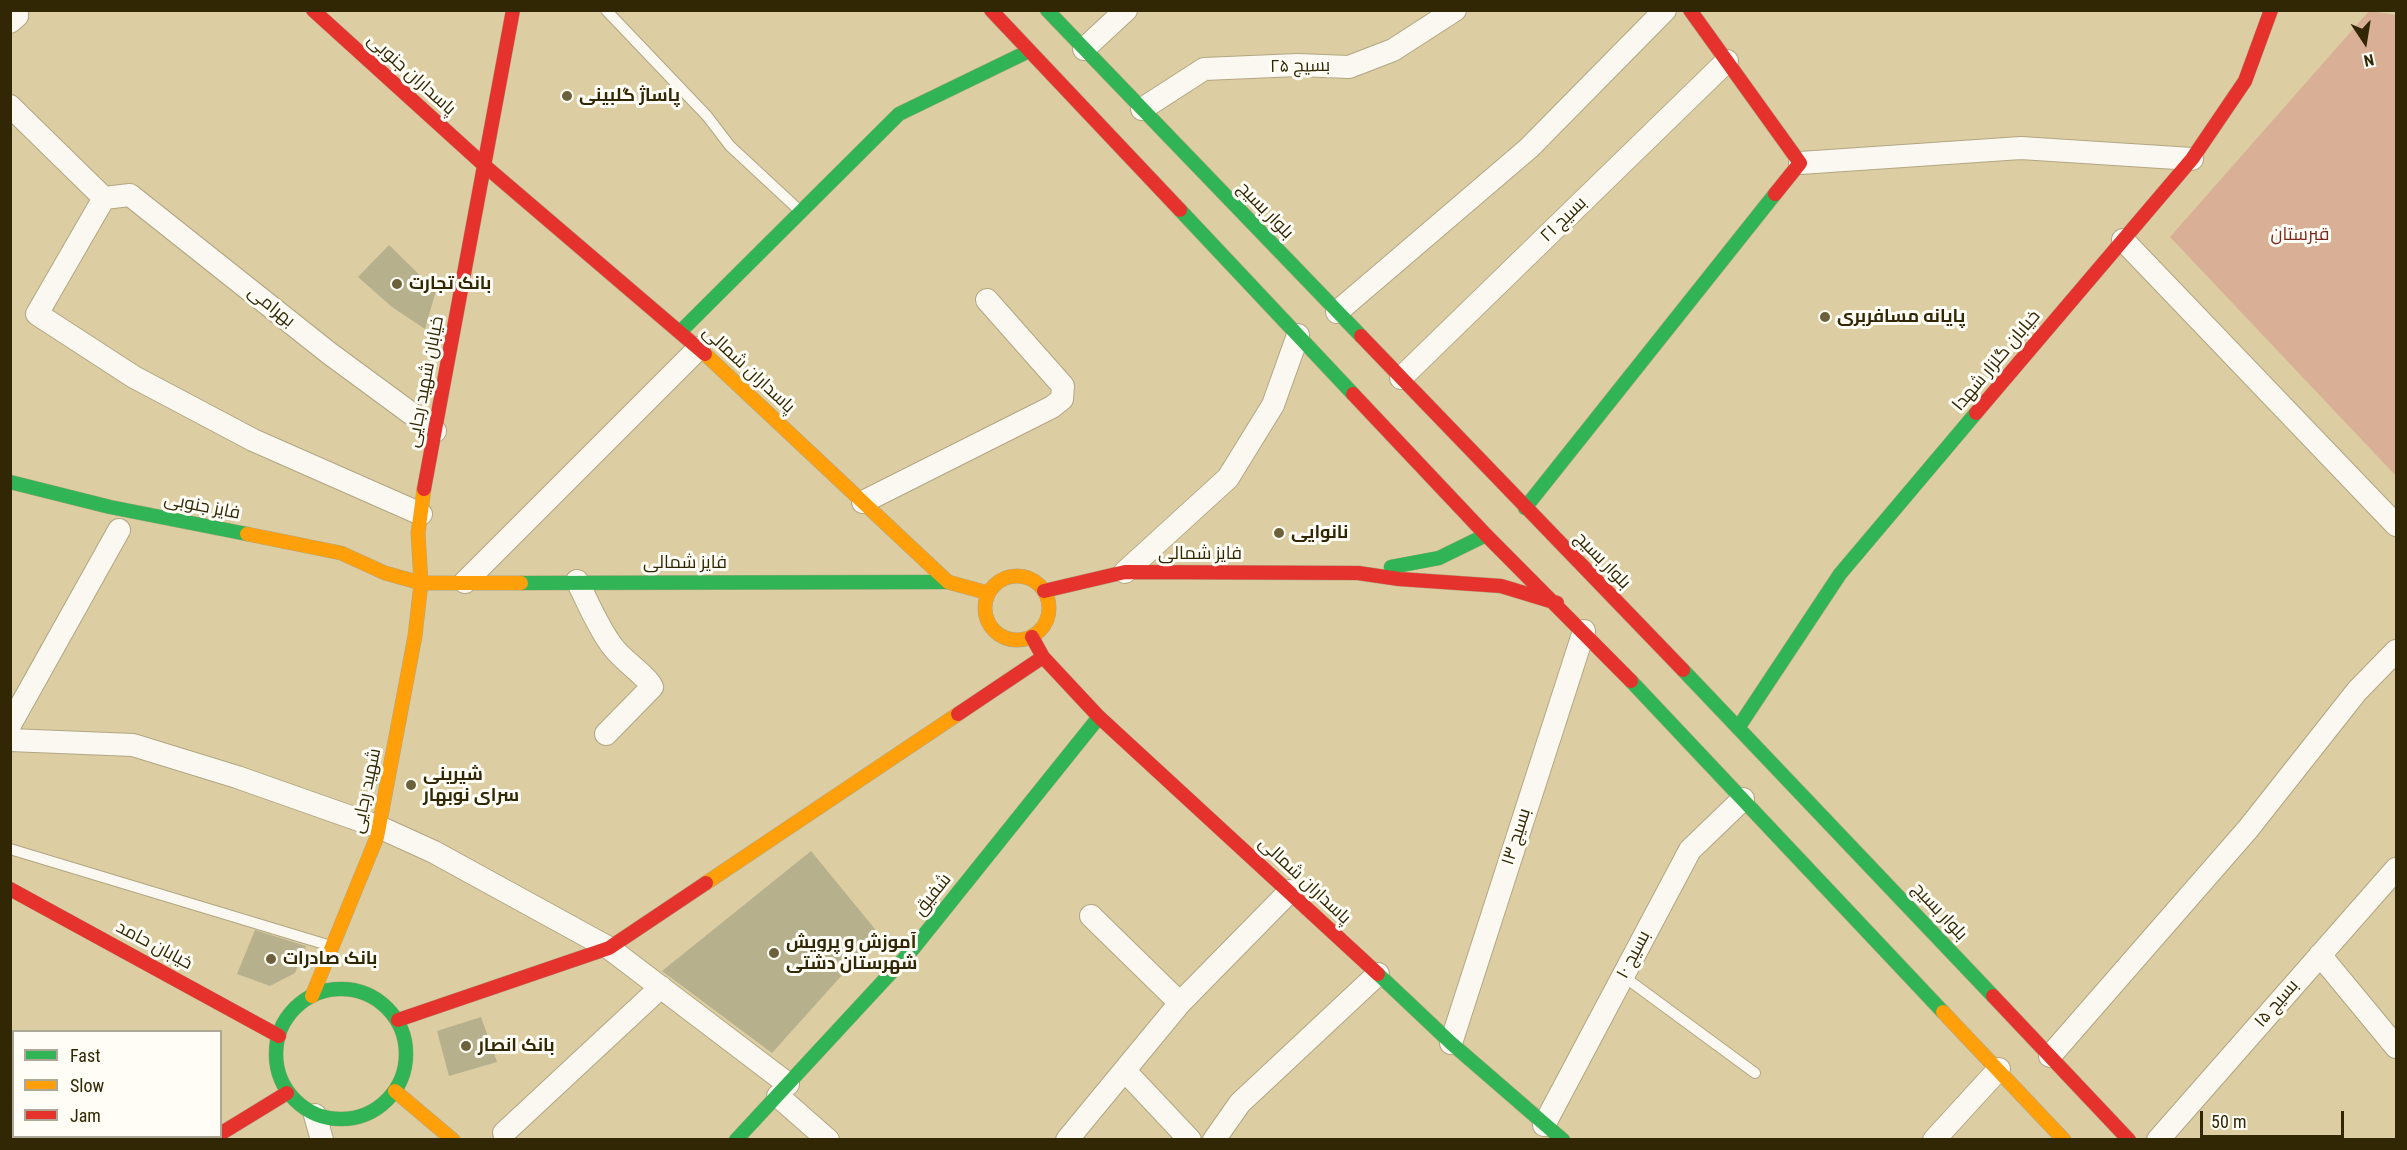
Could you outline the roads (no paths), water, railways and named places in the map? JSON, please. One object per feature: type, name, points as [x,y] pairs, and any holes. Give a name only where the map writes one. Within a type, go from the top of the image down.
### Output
[{"type":"main road","name":"پاسداران جنوبی","points":[[313,10],[484,166]]},
{"type":"main road","name":"خیابان شهید رجایی","points":[[421,583],[418,533],[421,514],[513,10]]},
{"type":"main road","points":[[991,10],[1246,272],[1298,335],[1491,531],[2064,1140]]},
{"type":"main road","name":"بلوار بسیج","points":[[1047,10],[1142,109],[1270,251],[1337,312],[1401,378],[1520,512],[1738,728],[2128,1140]]},
{"type":"main road","points":[[1520,512],[1800,163],[1690,10]]},
{"type":"main road","name":"خیابان گلزار شهدا","points":[[1738,728],[1840,574],[2192,159],[2245,81],[2271,10]]},
{"type":"main road","points":[[680,332],[899,114],[1029,51]]},
{"type":"main road","name":"پاسداران شمالی","points":[[484,166],[699,348],[948,582],[988,593]]},
{"type":"main road","name":"فایز جنوبی","points":[[10,482],[110,507],[341,553],[385,573],[421,583]]},
{"type":"main road","name":"فایز شمالی","points":[[1358,573],[1438,558],[1491,531]]},
{"type":"main road","name":"فایز جنوبی","points":[[338,570],[385,573]]},
{"type":"main road","name":"فایز شمالی","points":[[1044,591],[1125,572],[1358,573],[1399,579],[1501,586],[1557,603]]},
{"type":"main road","points":[[1022,576],[1035,581],[1044,591],[1049,603],[1048,617],[1042,629],[1032,638],[1018,641],[1005,639],[993,631],[986,620],[984,606],[988,593],[996,583],[1009,577],[1022,576]]},
{"type":"main road","name":"فایز شمالی","points":[[421,583],[948,582]]},
{"type":"main road","name":"شهید رجایی","points":[[312,996],[334,947],[379,827],[415,636],[421,583]]},
{"type":"main road","name":"پاسداران شمالی","points":[[1032,638],[1043,657],[1099,717],[1290,891],[1451,1044],[1563,1140]]},
{"type":"main road","points":[[398,1020],[609,948],[1043,657]]},
{"type":"main road","name":"شفیق","points":[[736,1140],[912,950],[1099,717]]},
{"type":"main road","name":"خیابان حامد","points":[[10,889],[279,1036]]},
{"type":"main road","points":[[332,989],[353,990],[373,997],[398,1020],[406,1048],[405,1071],[395,1091],[380,1107],[359,1117],[337,1119],[315,1115],[287,1093],[276,1065],[282,1024],[295,1008],[312,996],[332,989]]},
{"type":"main road","points":[[395,1091],[453,1140]]},
{"type":"main road","points":[[222,1133],[287,1093]]},
{"type":"street","points":[[10,22],[17,16],[17,10]]},
{"type":"street","points":[[1084,49],[1126,10]]},
{"type":"street","name":"بسیج ۲۵","points":[[1142,109],[1204,69],[1298,65],[1349,67],[1393,50],[1455,10]]},
{"type":"street","points":[[1337,312],[1528,148],[1665,10]]},
{"type":"street","name":"بسیج ۲۱","points":[[1401,378],[1727,61]]},
{"type":"street","points":[[10,106],[104,198],[37,314],[134,377],[243,434],[421,514]]},
{"type":"street","points":[[1800,163],[2021,148],[2192,159]]},
{"type":"street","name":"بهرامی","points":[[104,198],[130,195],[329,353],[435,430]]},
{"type":"street","points":[[2123,240],[2397,525]]},
{"type":"street","points":[[863,502],[1052,407],[1062,399],[1063,386],[987,300]]},
{"type":"street","points":[[1125,572],[1228,478],[1273,405],[1298,335]]},
{"type":"street","points":[[465,582],[699,348]]},
{"type":"street","points":[[10,725],[120,530]]},
{"type":"street","points":[[577,581],[610,645],[625,663],[649,681],[651,687],[650,691],[606,734]]},
{"type":"street","name":"بسیج ۱۳","points":[[1451,1044],[1584,631]]},
{"type":"street","points":[[2049,1056],[2248,829],[2357,691],[2397,651]]},
{"type":"street","points":[[10,740],[133,745],[237,777],[379,827],[434,852],[609,948],[661,987],[783,1090],[828,1140]]},
{"type":"street","name":"بسیج ۱۰","points":[[1544,1125],[1690,850],[1743,799]]},
{"type":"street","name":"بسیج ۱۵","points":[[2158,1140],[2397,868]]},
{"type":"street","points":[[1067,1140],[1126,1072],[1180,1003],[1290,891]]},
{"type":"street","points":[[1091,916],[1180,1003]]},
{"type":"street","points":[[2320,955],[2397,1047]]},
{"type":"street","points":[[1214,1140],[1240,1103],[1378,974]]},
{"type":"street","points":[[504,1132],[661,987]]},
{"type":"street","points":[[1934,1140],[1999,1069]]},
{"type":"street","points":[[1126,1072],[1190,1140]]},
{"type":"street","points":[[315,1115],[322,1140]]},
{"type":"lane","points":[[606,10],[707,116],[730,146],[801,212]]},
{"type":"lane","points":[[10,849],[334,947]]},
{"type":"lane","points":[[1623,976],[1755,1073]]},
{"type":"place","name":"پاساژ گلبینی","points":[[567,96]]},
{"type":"place","name":"بانک تجارت","points":[[397,284]]},
{"type":"place","name":"پایانه مسافربری","points":[[1825,317]]},
{"type":"place","name":"نانوایی","points":[[1279,533]]},
{"type":"place","name":"شیرینی سرای نوبهار","points":[[411,785]]},
{"type":"place","name":"آموزش و پرویش شهرستان دشتی","points":[[774,953]]},
{"type":"place","name":"بانک صادرات","points":[[271,959]]},
{"type":"place","name":"بانک انصار","points":[[466,1046]]},
{"type":"park label","name":"قبرستان","points":[[2300,235]]}]
